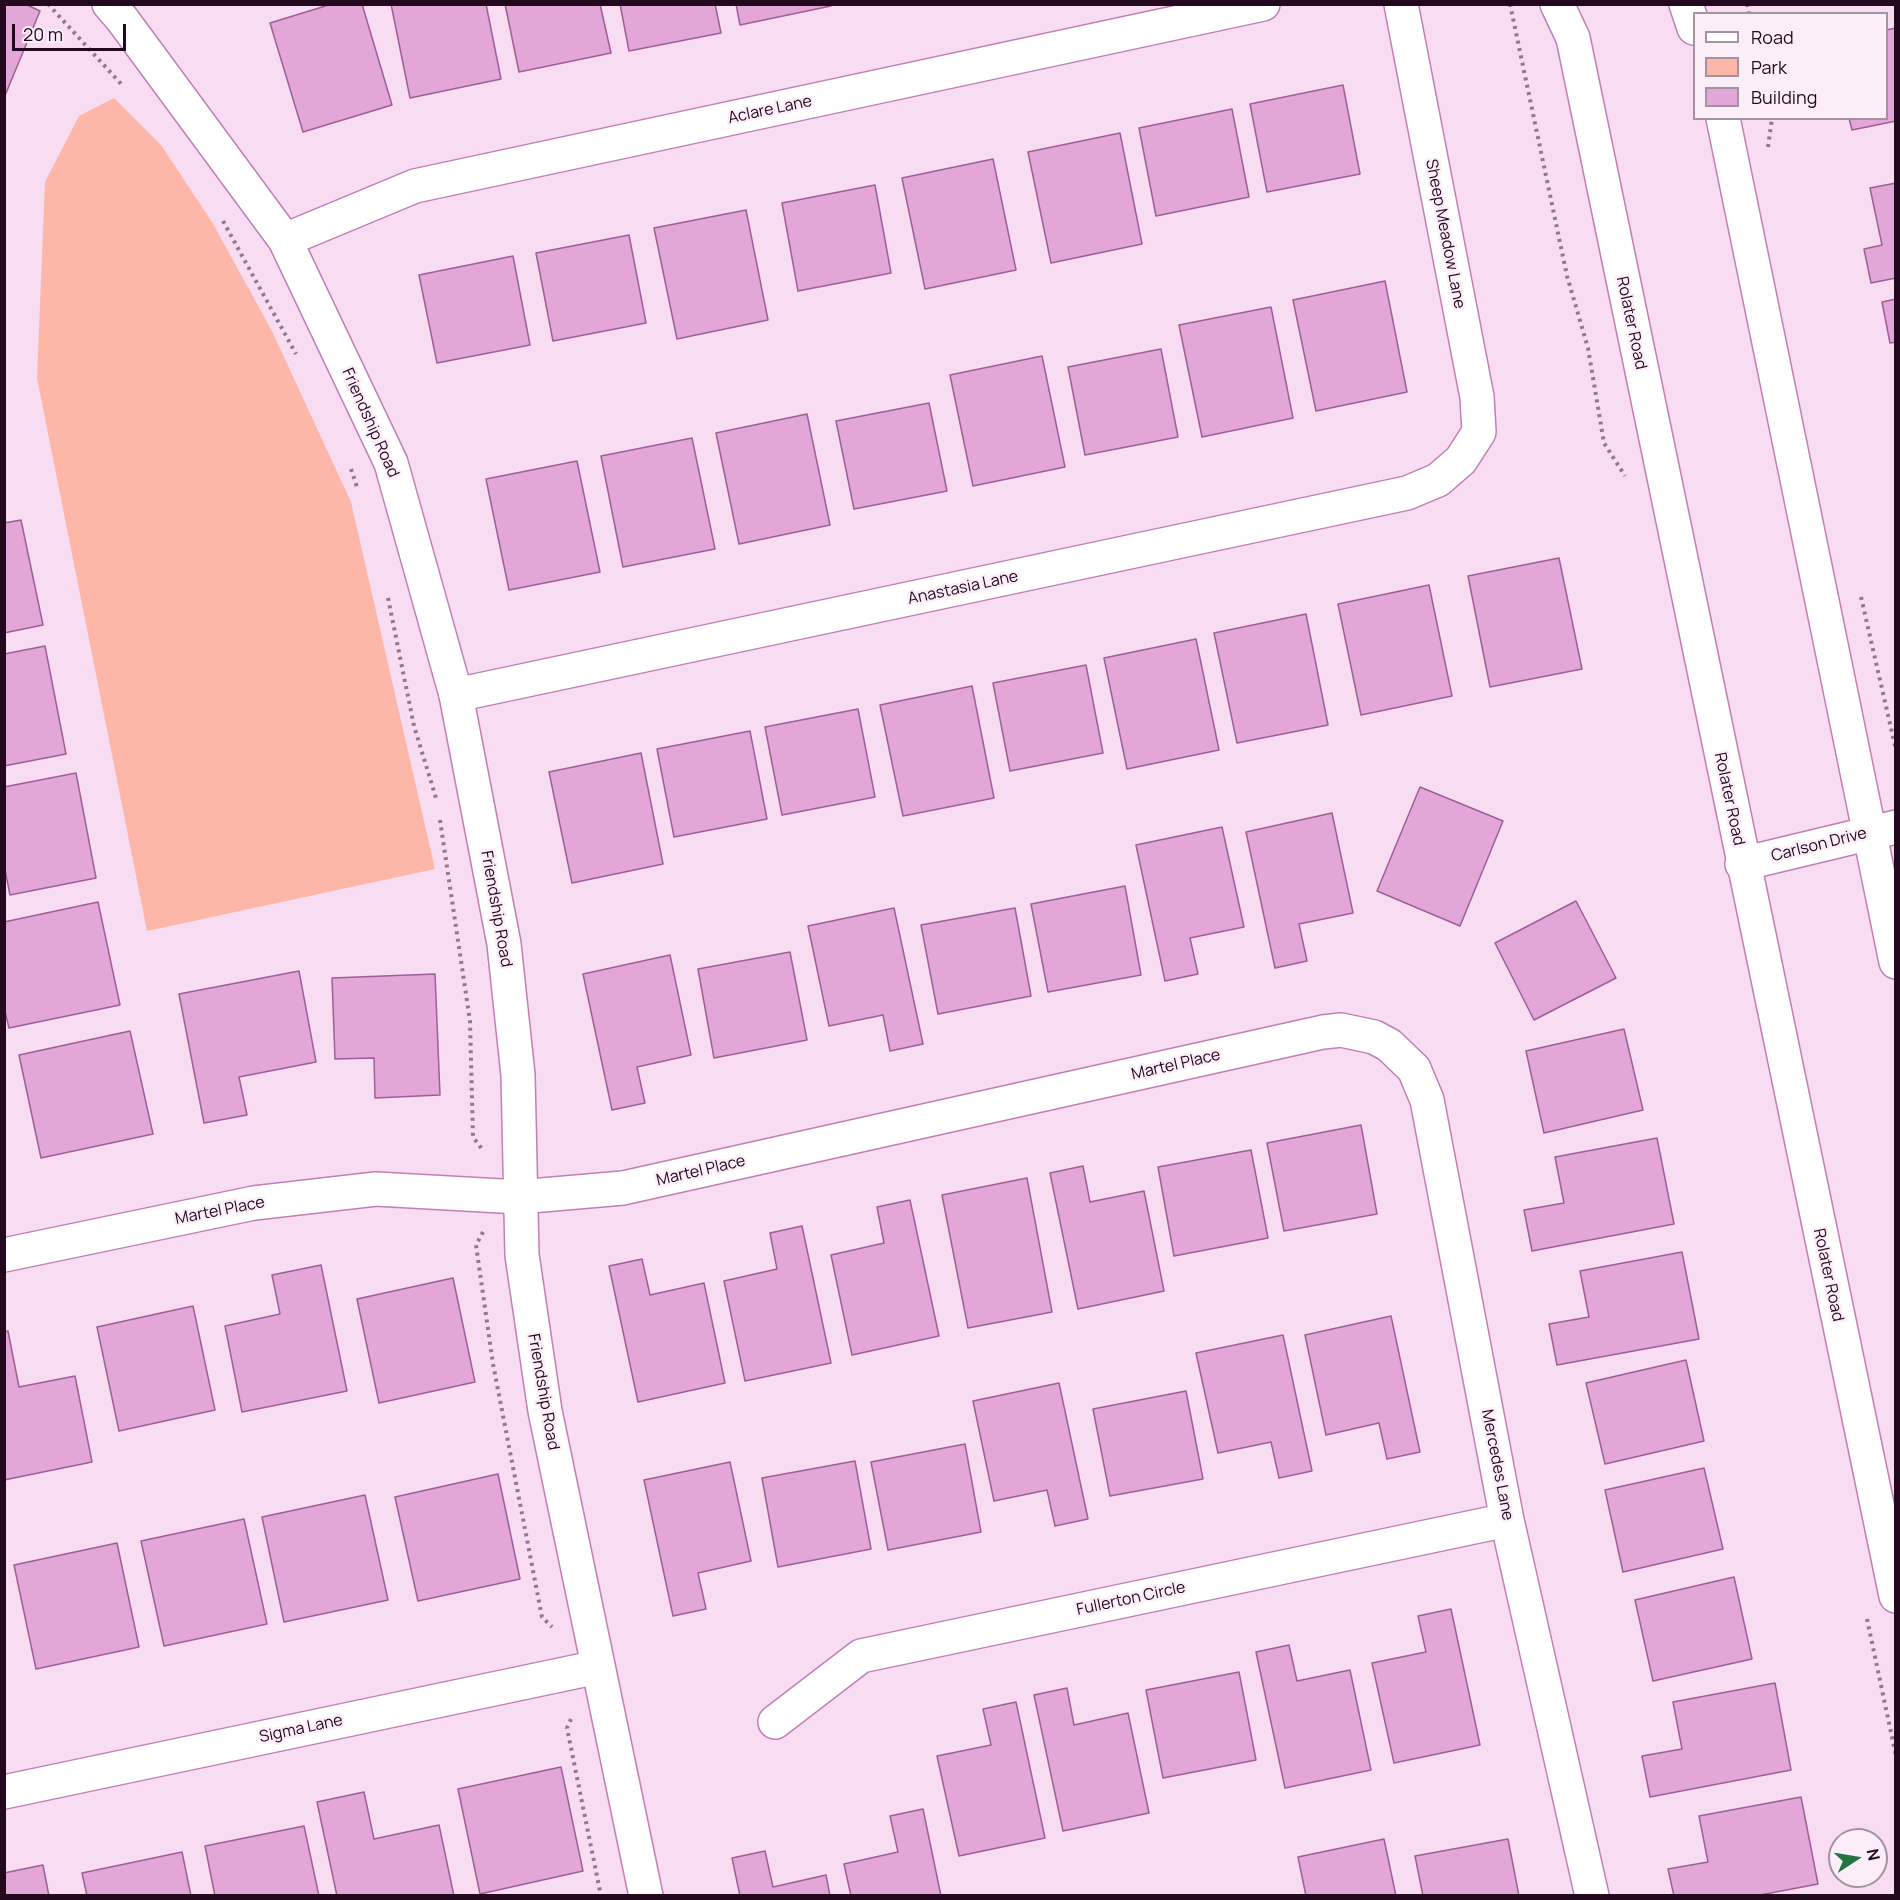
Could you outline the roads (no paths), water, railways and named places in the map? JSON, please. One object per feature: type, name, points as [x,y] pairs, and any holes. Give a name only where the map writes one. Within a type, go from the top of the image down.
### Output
[{"type":"street","name":"Friendship Road","points":[[109,4],[285,240],[391,463],[456,695],[507,960],[518,1075],[522,1255],[545,1411],[646,1896]]},
{"type":"street","name":"Aclare Lane","points":[[285,240],[415,186],[1263,4]]},
{"type":"street","name":"Sheep Meadow Lane","points":[[1401,4],[1477,397],[1479,432],[1461,460]]},
{"type":"street","name":"Rolater Road","points":[[1557,4],[1573,38],[1742,864],[1896,1596]]},
{"type":"street","points":[[1686,4],[1693,23]]},
{"type":"street","points":[[1723,120],[1882,830],[1896,962]]},
{"type":"street","name":"Anastasia Lane","points":[[456,695],[1407,493],[1437,480],[1461,460]]},
{"type":"street","name":"Carlson Drive","points":[[1742,864],[1882,830]]},
{"type":"street","name":"Martel Place","points":[[4,1256],[254,1203],[365,1190],[519,1197],[623,1188],[1323,1032],[1358,1032],[1389,1045]]},
{"type":"street","name":"Mercedes Lane","points":[[1389,1045],[1414,1068],[1427,1100],[1507,1520],[1592,1896]]},
{"type":"street","name":"Fullerton Circle","points":[[775,1722],[861,1656],[1507,1520]]},
{"type":"street","name":"Sigma Lane","points":[[4,1792],[598,1667]]}]
